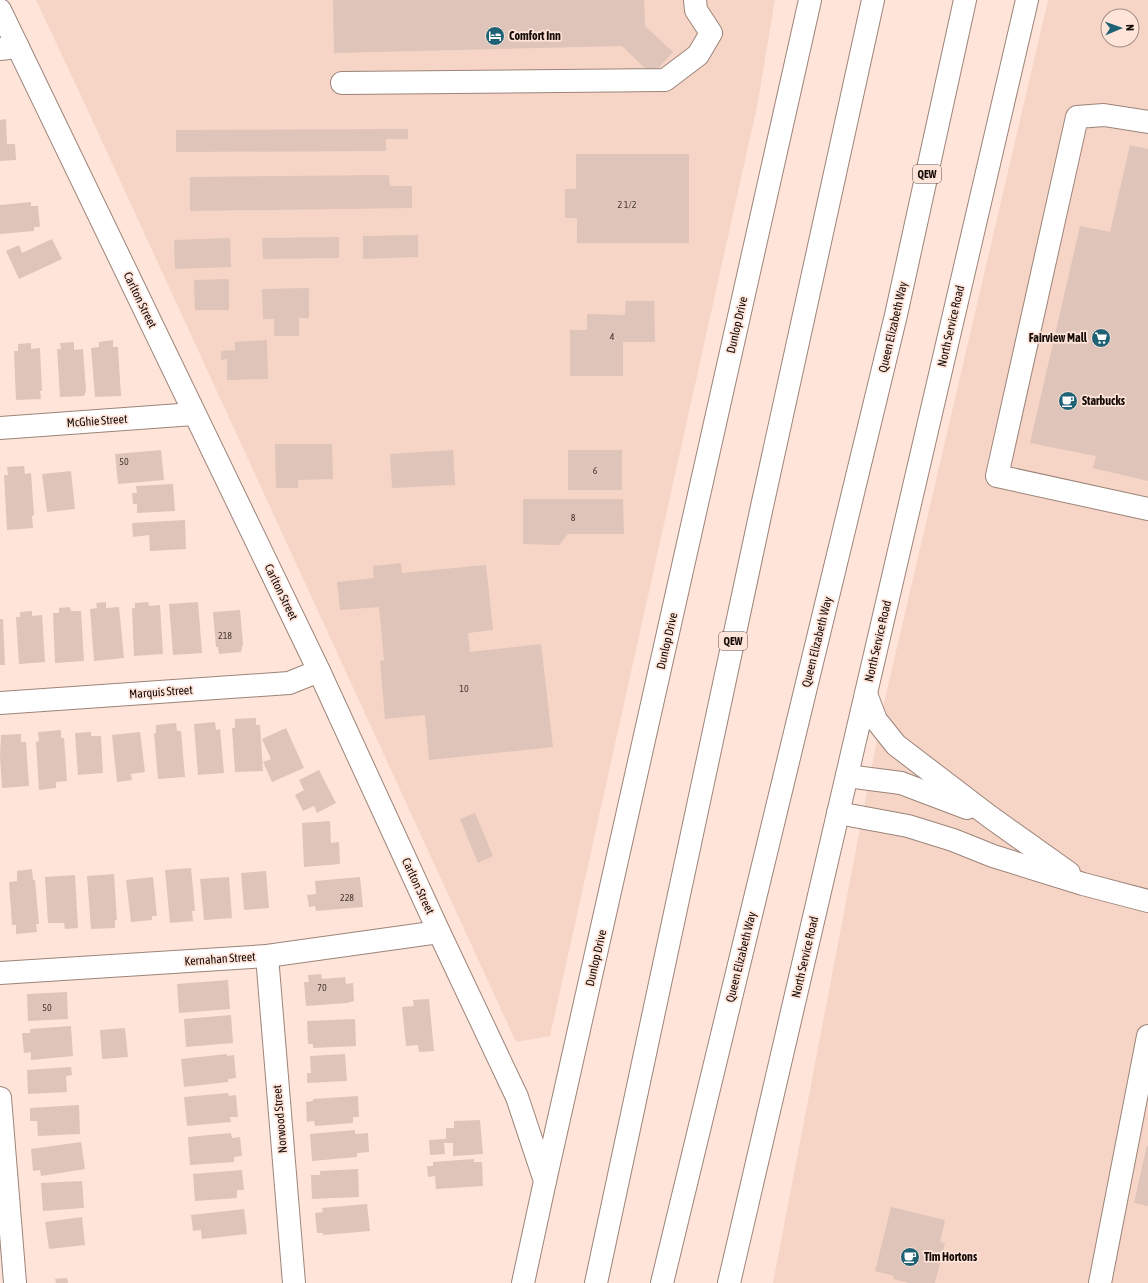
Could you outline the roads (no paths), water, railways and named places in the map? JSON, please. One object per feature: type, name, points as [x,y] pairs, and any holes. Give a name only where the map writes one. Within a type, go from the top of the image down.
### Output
[{"type":"main road","points":[[342,83],[664,80],[698,55],[711,33],[696,10],[695,0]]},
{"type":"main road","name":"Dunlop Drive","points":[[524,1283],[545,1181],[810,0]]},
{"type":"main road","name":"QEW","points":[[596,1283],[761,511],[873,0]]},
{"type":"main road","name":"Queen Elizabeth Way","points":[[662,1283],[894,322],[965,0]]},
{"type":"main road","name":"North Service Road","points":[[729,1283],[1027,0]]},
{"type":"main road","name":"Carlton Street","points":[[0,10],[9,48],[194,414],[319,671],[439,932],[517,1096],[545,1181]]},
{"type":"main road","points":[[1148,122],[1104,115],[1077,117],[997,476],[1148,509]]},
{"type":"main road","name":"McGhie Street","points":[[0,428],[194,414]]},
{"type":"main road","name":"Marquis Street","points":[[0,703],[289,683],[319,671]]},
{"type":"main road","points":[[866,694],[876,720],[896,745],[989,816],[1083,884]]},
{"type":"main road","points":[[847,776],[901,783],[989,816]]},
{"type":"main road","points":[[838,813],[908,826],[953,840],[993,856],[1083,884],[1148,901]]},
{"type":"main road","name":"Kernahan Street","points":[[0,973],[267,956],[439,932]]},
{"type":"main road","name":"Norwood Street","points":[[267,956],[294,1283]]},
{"type":"main road","points":[[1100,1283],[1148,1036]]},
{"type":"main road","points":[[0,1098],[15,1283]]},
{"type":"place","name":"Comfort Inn","points":[[495,36]]},
{"type":"place","name":"Fairview Mall","points":[[1101,338]]},
{"type":"place","name":"Starbucks","points":[[1068,401]]},
{"type":"place","name":"Tim Hortons","points":[[910,1257]]}]
